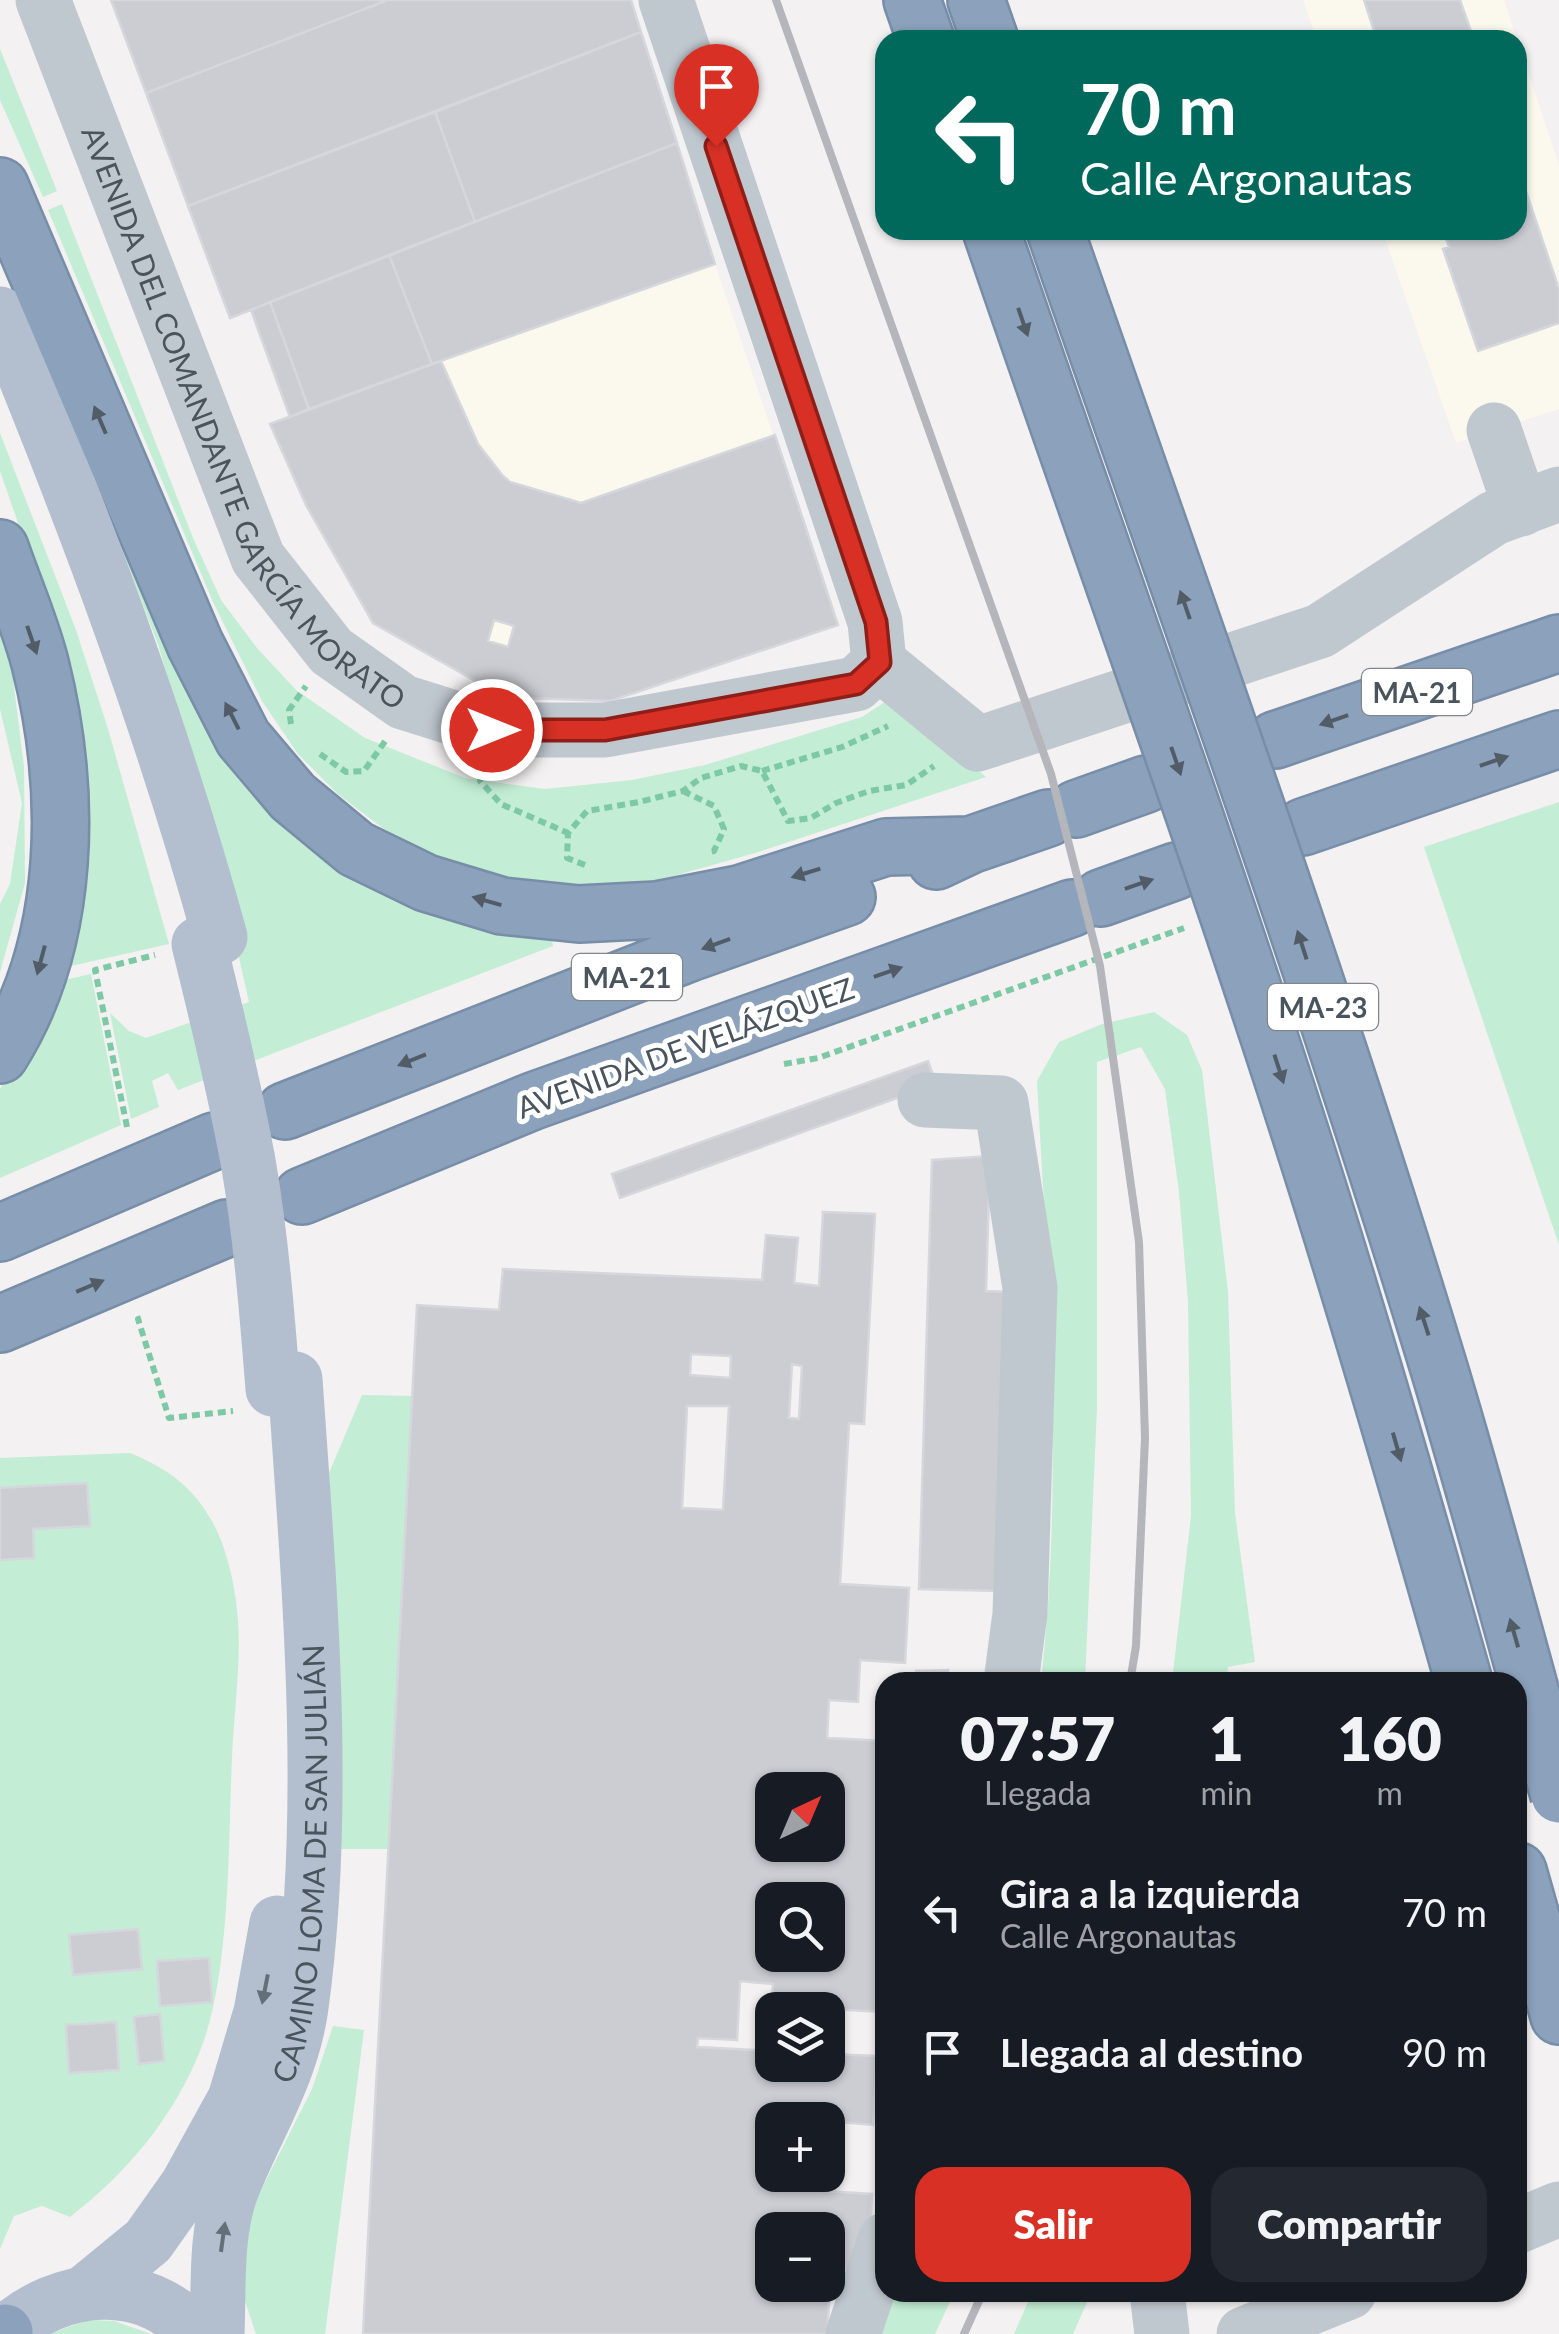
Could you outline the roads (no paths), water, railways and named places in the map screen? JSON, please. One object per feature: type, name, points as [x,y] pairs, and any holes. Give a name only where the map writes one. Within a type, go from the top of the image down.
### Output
[{"type":"highway","points":[[912,0],[922,30]]},
{"type":"highway","points":[[976,0],[986,30]]},
{"type":"highway","points":[[0,186],[195,644],[243,738],[293,797],[356,849],[426,883],[502,906],[579,914],[657,910],[739,894],[886,848],[970,845]]},
{"type":"highway","name":"MA-23","points":[[994,240],[1297,1122],[1382,1396],[1461,1672]]},
{"type":"highway","name":"MA-23","points":[[1058,240],[1248,783],[1354,1104],[1438,1367],[1524,1672]]},
{"type":"highway","points":[[0,548],[40,662],[60,770],[59,857],[50,928],[36,982],[0,1056]]},
{"type":"highway","name":"MA-21","points":[[1275,740],[1559,643]]},
{"type":"highway","points":[[1559,738],[1306,836],[1366,840],[1559,778]]},
{"type":"highway","name":"MA-21","points":[[284,1111],[689,953],[902,878],[970,845],[1146,784]]},
{"type":"highway","name":"AVENIDA DE VELÁZQUEZ","points":[[302,1196],[533,1101],[1176,871]]},
{"type":"highway","points":[[0,1233],[214,1141]]},
{"type":"highway","points":[[0,1324],[227,1228]]},
{"type":"highway","name":"MA-23","points":[[1527,1682],[1559,1795]]},
{"type":"highway","points":[[1527,1903],[1559,2016]]},
{"type":"main road","points":[[0,314],[74,496],[185,809],[193,945]]},
{"type":"main road","points":[[0,365],[55,498],[165,818],[193,945],[247,1047],[268,1158],[268,1393]]},
{"type":"main road","name":"CAMINO LOMA DE SAN JULIÁN","points":[[87,2291],[148,2241],[187,2186],[235,2099],[261,2012],[280,1907],[288,1754],[284,1526],[268,1393]]},
{"type":"main road","name":"CAMINO LOMA DE SAN JULIÁN","points":[[217,2334],[221,2240],[230,2194],[274,2102],[300,2014],[312,1916],[313,1737],[268,1393]]},
{"type":"main road","points":[[3,2333],[33,2310],[87,2291],[138,2296],[183,2320],[196,2334]]},
{"type":"street","name":"AVENIDA DEL COMANDANTE GARCÍA MORATO","points":[[43,0],[258,558],[331,652],[403,702],[492,730],[605,730],[856,684],[880,662]]},
{"type":"street","points":[[666,0],[876,622],[880,662],[978,744],[1320,630],[1494,518],[1540,502],[1494,430]]},
{"type":"street","points":[[925,1100],[1001,1104],[1030,1288],[1020,1614],[1013,1672]]},
{"type":"street","points":[[1527,2222],[1559,2209]]},
{"type":"street","points":[[853,2334],[875,2269]]},
{"type":"street","points":[[1158,2302],[1162,2334]]},
{"type":"street","points":[[1244,2334],[1323,2302]]},
{"type":"railway","points":[[776,0],[1051,774],[1100,966],[1139,1242],[1145,1438],[1132,1672]]},
{"type":"railway","points":[[964,2334],[978,2302]]}]
